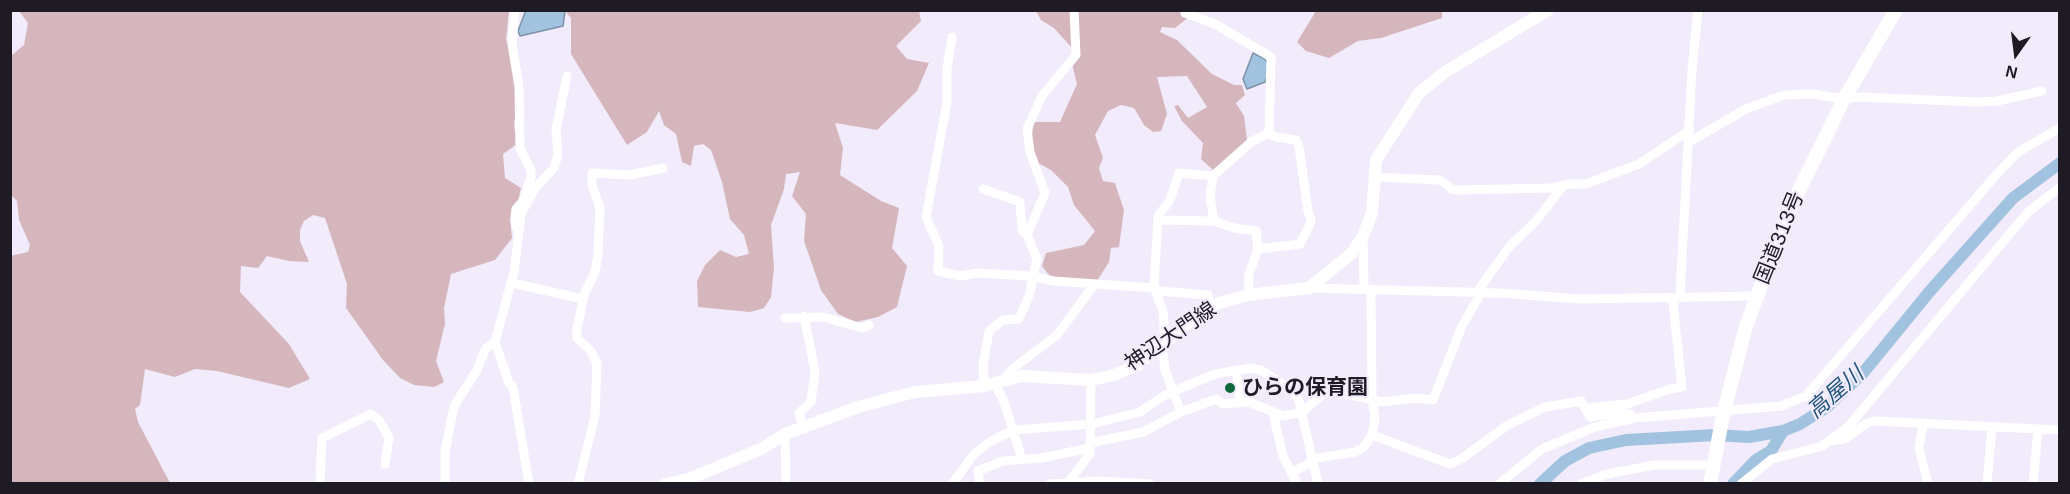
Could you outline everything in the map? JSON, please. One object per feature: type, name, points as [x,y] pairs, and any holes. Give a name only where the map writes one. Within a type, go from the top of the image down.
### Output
[{"type":"highway","name":"国道313号","points":[[1710,483],[1723,414],[1757,296],[1789,211],[1844,99],[1896,10]]},
{"type":"main road","points":[[1309,288],[1352,253],[1363,236],[1372,213],[1376,160],[1419,93],[1445,72],[1548,10]]},
{"type":"main road","name":"神辺大門線","points":[[665,483],[689,479],[763,448],[785,434],[861,406],[915,392],[995,383],[1022,376],[1090,380],[1138,365],[1209,306],[1248,295],[1309,288]]},
{"type":"street","points":[[515,10],[512,44],[519,87],[520,149],[531,170],[524,201],[516,209],[514,217],[519,230]]},
{"type":"street","points":[[1027,235],[1045,193],[1030,152],[1027,129],[1042,96],[1076,55],[1074,10]]},
{"type":"street","points":[[1586,408],[1627,405],[1670,389],[1682,387],[1673,303],[1680,295],[1692,70],[1698,10]]},
{"type":"street","points":[[1185,13],[1215,24],[1271,57],[1269,133]]},
{"type":"street","points":[[952,36],[947,69],[947,102],[926,217],[939,246],[938,271],[960,276],[978,273],[1094,285],[1154,288],[1159,291],[1208,295],[1209,306]]},
{"type":"street","points":[[529,483],[513,387],[509,383],[495,342],[512,283],[521,214],[535,188],[554,168],[558,155],[556,130],[567,76]]},
{"type":"street","points":[[1689,142],[1746,109],[1784,96],[1813,94],[1844,99],[1860,97],[1987,102],[2042,91]]},
{"type":"street","points":[[1499,483],[1542,449],[1568,436],[1595,427],[1635,418],[1723,414],[1780,406],[1806,396],[1996,175],[2018,152],[2060,128]]},
{"type":"street","points":[[1375,177],[1440,180],[1457,190],[1586,184],[1625,171],[1690,130]]},
{"type":"street","points":[[1214,221],[1210,196],[1213,176],[1251,142],[1269,133],[1298,142],[1311,219],[1300,244],[1258,249]]},
{"type":"street","points":[[578,483],[595,416],[597,364],[591,351],[577,338],[583,299],[595,272],[598,255],[600,208],[592,185],[592,173],[630,175],[663,168]]},
{"type":"street","points":[[1181,412],[1164,370],[1163,311],[1154,288],[1158,216],[1170,200],[1179,173],[1213,176]]},
{"type":"street","points":[[980,483],[978,471],[1003,461],[1090,446],[1143,432],[1181,412],[1216,399],[1223,404],[1240,401],[1283,416],[1302,412],[1323,394],[1334,391],[1382,402],[1416,398],[1433,400],[1462,326],[1479,292],[1509,247],[1536,221],[1563,186]]},
{"type":"street","points":[[1832,441],[1863,412],[2028,212],[2060,187]]},
{"type":"street","points":[[983,189],[1020,202],[1022,230],[1027,235],[1037,259],[1034,277],[1019,319],[1004,320],[989,331],[983,365],[1003,399],[1022,459]]},
{"type":"street","points":[[1159,220],[1214,221],[1234,228],[1256,231],[1258,249],[1249,274],[1248,295]]},
{"type":"street","points":[[1291,473],[1312,461],[1355,452],[1363,448],[1372,435],[1375,418],[1363,236]]},
{"type":"street","points":[[512,283],[583,299]]},
{"type":"street","points":[[995,383],[1057,335],[1094,285]]},
{"type":"street","points":[[1309,288],[1479,292],[1580,299],[1680,295],[1757,296]]},
{"type":"street","points":[[803,428],[800,413],[811,402],[816,371],[804,316]]},
{"type":"street","points":[[785,318],[823,317],[862,328],[868,325]]},
{"type":"street","points":[[445,483],[445,452],[454,406],[476,372],[486,348],[495,342]]},
{"type":"street","points":[[1236,370],[1240,401]]},
{"type":"street","points":[[952,483],[974,454],[991,441],[1014,430],[1091,424],[1147,410],[1173,392],[1215,374],[1236,370],[1261,370],[1290,387],[1299,401],[1318,483]]},
{"type":"street","points":[[1067,482],[1087,460],[1091,424],[1090,380]]},
{"type":"street","points":[[1372,435],[1450,464],[1457,462],[1508,425],[1539,410],[1581,400],[1590,417],[1617,413],[1630,414],[1635,418]]},
{"type":"street","points":[[1273,413],[1278,438],[1297,483]]},
{"type":"street","points":[[320,483],[322,438],[371,414],[379,420],[389,438],[385,464]]},
{"type":"street","points":[[1741,483],[1772,459],[1846,438],[1867,423],[1875,421],[2060,430]]},
{"type":"street","points":[[1923,424],[1919,448],[1928,483]]},
{"type":"street","points":[[1987,483],[1992,427]]},
{"type":"street","points":[[2033,483],[2038,429]]},
{"type":"street","points":[[785,434],[786,483]]},
{"type":"street","points":[[1581,483],[1607,474],[1655,465],[1713,463]]},
{"type":"street","points":[[1050,483],[1150,483]]},
{"type":"shaded area","points":[[19,11],[509,11],[506,40],[510,49],[518,91],[514,125],[517,144],[503,154],[505,178],[521,188],[517,206],[510,219],[512,238],[495,260],[451,274],[444,308],[445,324],[436,361],[444,382],[434,387],[414,385],[400,378],[383,360],[346,308],[347,284],[325,218],[313,215],[304,221],[300,230],[300,241],[309,262],[289,261],[267,256],[258,268],[241,266],[240,292],[289,344],[310,379],[289,388],[217,371],[195,369],[175,377],[145,369],[140,405],[135,409],[138,422],[170,483],[11,483],[10,256],[28,252],[30,245],[19,220],[17,201],[10,194],[11,56],[24,45],[28,23]]},
{"type":"shaded area","points":[[565,11],[919,11],[921,21],[896,46],[907,59],[929,63],[917,91],[877,130],[835,123],[843,148],[840,175],[881,201],[899,208],[892,248],[907,266],[897,307],[878,317],[856,322],[838,314],[821,290],[804,241],[806,214],[792,196],[800,172],[786,174],[784,189],[771,225],[774,268],[771,297],[764,308],[750,312],[698,307],[697,281],[705,265],[720,250],[736,257],[749,254],[744,235],[730,219],[722,182],[711,150],[703,144],[694,146],[691,166],[682,162],[676,134],[664,125],[659,111],[647,132],[627,145],[571,54],[571,18]]},
{"type":"shaded area","points":[[1036,11],[1184,11],[1189,17],[1175,28],[1162,27],[1160,32],[1177,40],[1212,74],[1234,85],[1242,85],[1245,95],[1236,103],[1244,116],[1247,140],[1213,170],[1201,159],[1203,143],[1182,121],[1174,106],[1178,105],[1188,118],[1207,107],[1187,76],[1157,77],[1167,114],[1161,131],[1153,132],[1144,125],[1134,108],[1121,105],[1108,111],[1095,135],[1103,158],[1099,168],[1103,181],[1115,183],[1124,210],[1119,247],[1111,248],[1109,262],[1097,281],[1053,280],[1042,266],[1046,253],[1084,245],[1095,231],[1074,205],[1068,187],[1051,170],[1036,162],[1031,141],[1034,122],[1060,122],[1077,84],[1073,68],[1073,49],[1054,28],[1041,20]]},
{"type":"shaded area","points":[[1316,11],[1442,11],[1442,18],[1381,38],[1358,41],[1329,58],[1306,51],[1297,42]]},
{"type":"water","points":[[526,10],[565,11],[563,26],[520,36],[518,31]]},
{"type":"water","points":[[1253,53],[1265,59],[1268,64],[1267,77],[1265,82],[1247,89],[1243,79]]},
{"type":"waterway","name":"高屋川","points":[[1540,484],[1565,461],[1589,448],[1626,440],[1715,435],[1749,437],[1783,431],[1800,424],[1827,407],[1863,373],[1930,291],[2013,198],[2060,163]]},
{"type":"waterway","points":[[1733,484],[1756,460],[1771,451],[1783,431]]},
{"type":"place","name":"ひらの保育園","points":[[1230,388]]}]
